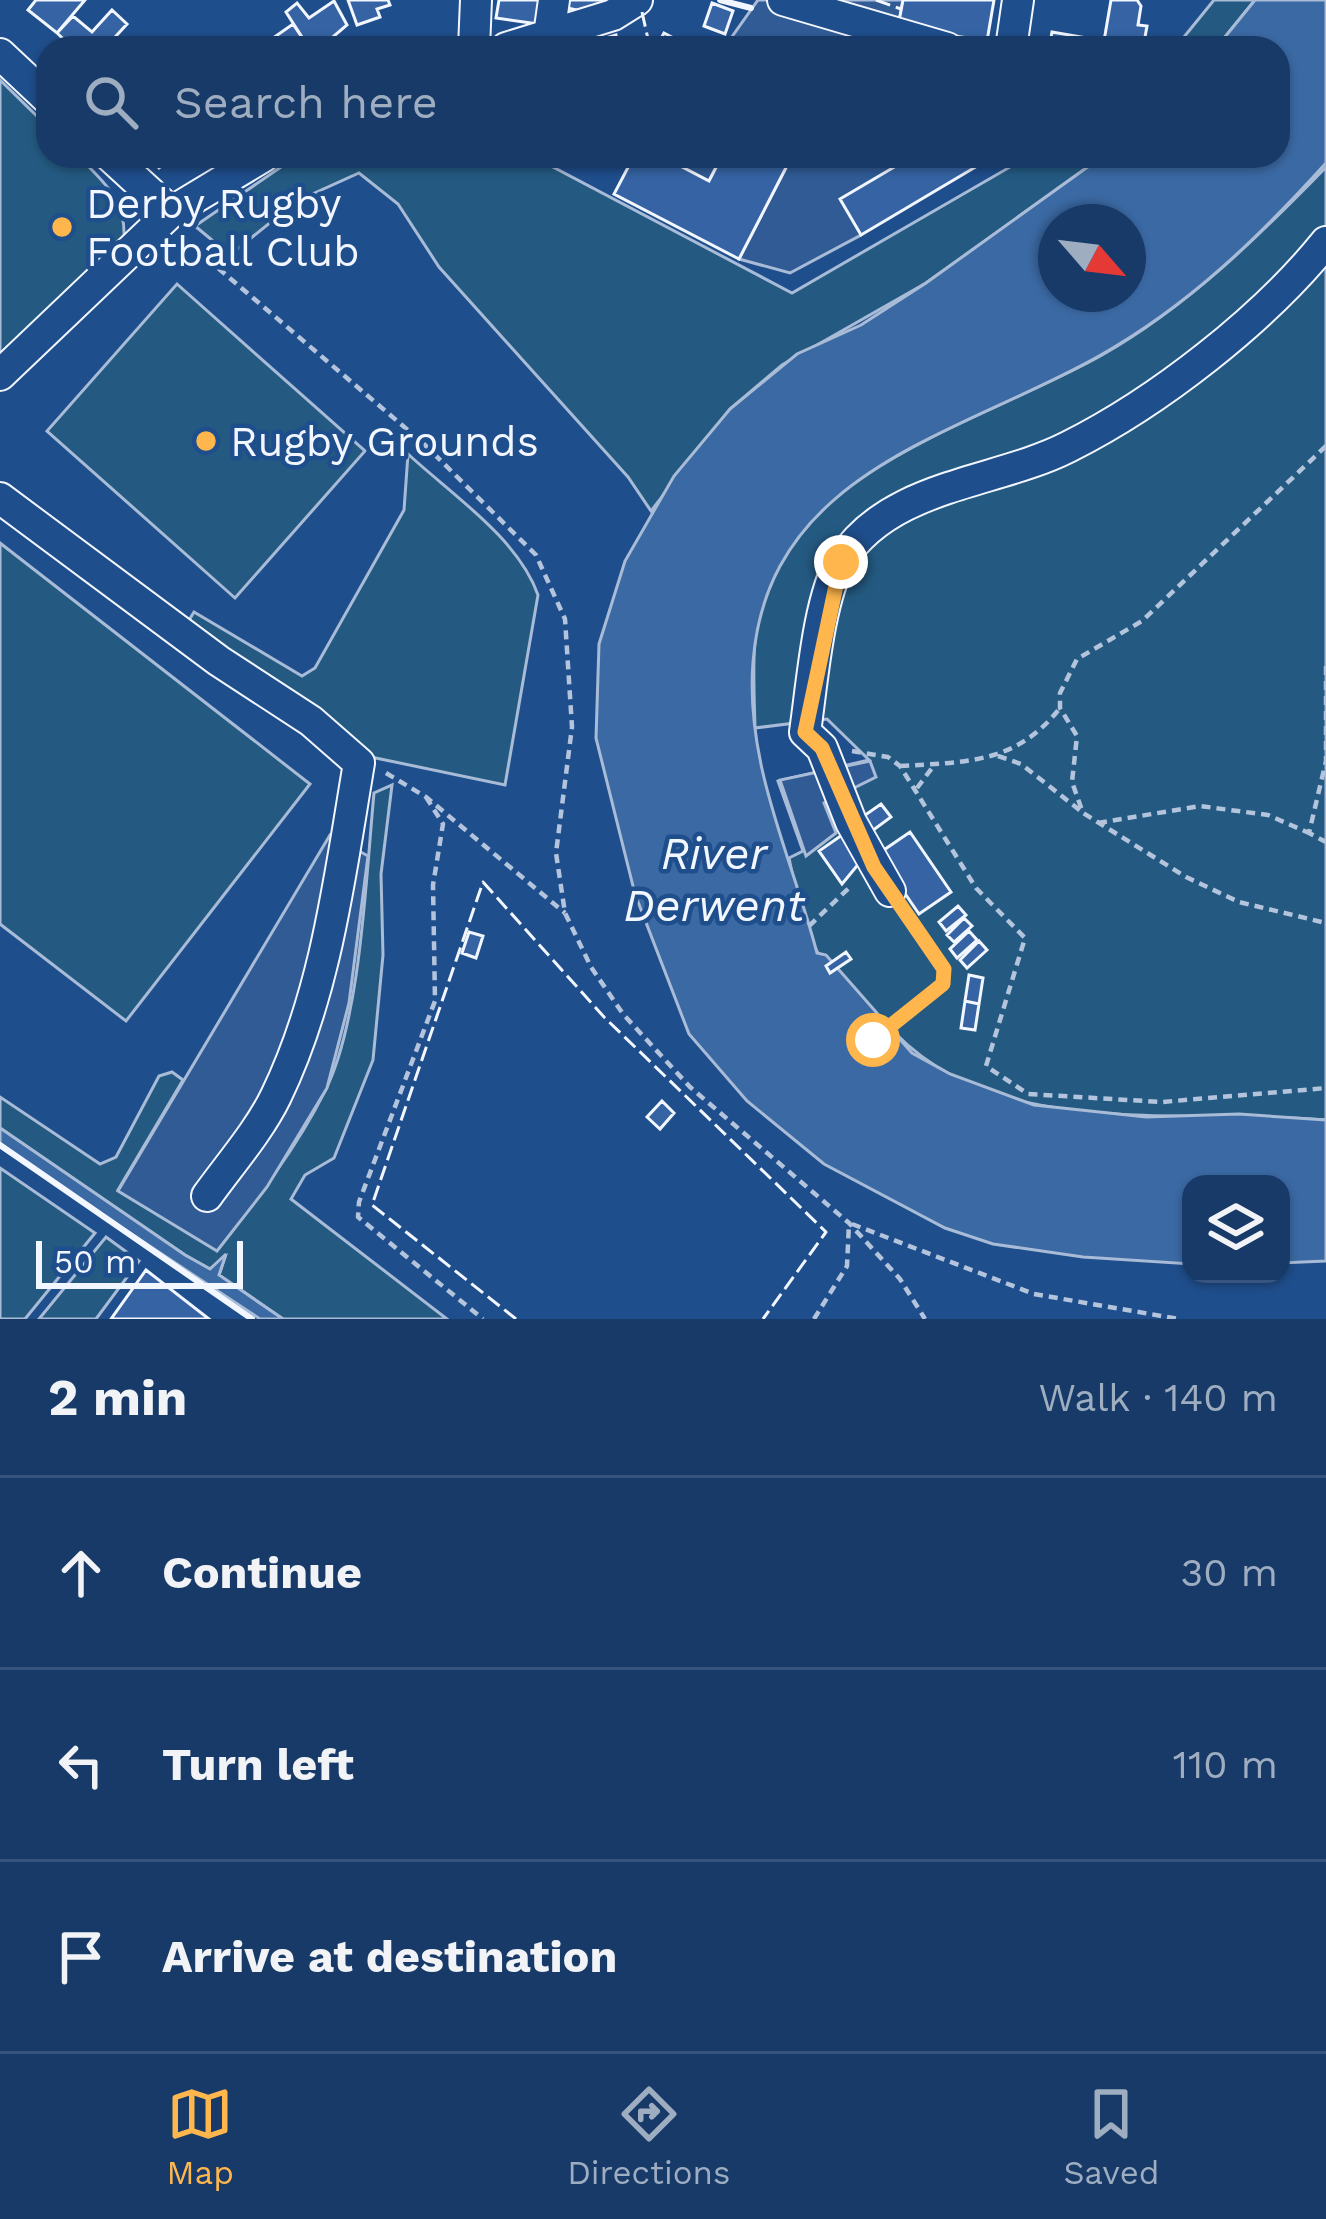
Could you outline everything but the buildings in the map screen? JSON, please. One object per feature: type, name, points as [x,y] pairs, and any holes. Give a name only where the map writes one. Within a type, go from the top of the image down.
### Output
[{"type":"street","points":[[474,36],[476,0]]},
{"type":"street","points":[[548,35],[554,0]]},
{"type":"street","points":[[545,36],[614,15],[637,0]]},
{"type":"street","points":[[783,0],[906,36]]},
{"type":"street","points":[[1012,36],[1018,0]]},
{"type":"street","points":[[0,54],[36,88]]},
{"type":"street","points":[[123,168],[171,212]]},
{"type":"street","points":[[0,375],[171,212],[244,168]]},
{"type":"street","points":[[890,891],[851,822],[822,748],[805,732],[841,562],[871,528],[906,506],[1066,448],[1264,311],[1326,242]]},
{"type":"street","points":[[0,498],[219,661],[311,721],[358,763],[336,898],[308,1018],[274,1100],[207,1196]]},
{"type":"path","points":[[171,212],[183,239],[423,443],[536,555],[565,619],[572,728],[556,853],[566,913],[591,967],[623,1014],[690,1087],[849,1223],[900,1279],[925,1319]]},
{"type":"path","points":[[1083,813],[1072,782],[1077,736],[1060,708],[1060,693],[1077,659],[1142,621],[1326,446]]},
{"type":"path","points":[[1309,833],[1325,761],[1326,666]]},
{"type":"path","points":[[900,766],[998,756],[1046,725],[1060,708]]},
{"type":"path","points":[[822,748],[873,753],[900,766],[976,888],[1024,938],[986,1066],[1028,1094],[1051,1096],[1162,1102],[1326,1088]]},
{"type":"path","points":[[998,756],[1021,764],[1098,824],[1186,878],[1239,902],[1326,923]]},
{"type":"path","points":[[358,763],[406,782],[566,913]]},
{"type":"path","points":[[916,788],[935,764]]},
{"type":"path","points":[[426,797],[443,824],[433,885],[435,1001],[358,1202],[358,1217],[483,1319]]},
{"type":"path","points":[[1098,824],[1200,806],[1268,815],[1326,842]]},
{"type":"path","points":[[809,926],[851,886]]},
{"type":"path","points":[[873,1040],[943,984],[944,969],[890,891]]},
{"type":"path","points":[[859,1022],[884,1055]]},
{"type":"path","points":[[814,1319],[847,1266],[849,1223]]},
{"type":"path","points":[[849,1223],[1034,1294],[1179,1319]]},
{"type":"shaded area","points":[[758,0],[903,0],[898,27],[859,36],[732,36]]},
{"type":"shaded area","points":[[1214,0],[1255,0],[1226,36],[1185,36]]},
{"type":"shaded area","name":"Derby Rugby Football Club","points":[[0,80],[36,115],[36,168],[90,168],[117,202],[124,238],[0,354]]},
{"type":"shaded area","points":[[1326,167],[1326,1120],[1099,1113],[1043,1106],[989,1092],[940,1068],[896,1034],[836,976],[813,945],[789,858],[803,851],[778,781],[869,760],[827,719],[755,728],[755,641],[765,591],[788,547],[821,510],[863,477],[1134,336],[1221,269]]},
{"type":"shaded area","points":[[280,168],[555,168],[792,293],[1008,168],[1086,168],[926,283],[782,365],[730,409],[651,511],[628,477],[439,267],[398,204],[359,173],[297,201],[230,255],[195,226]]},
{"type":"shaded area","points":[[684,168],[716,168],[709,181]]},
{"type":"shaded area","points":[[786,168],[905,168],[861,235],[790,273],[739,259]]},
{"type":"shaded area","name":"Rugby Grounds","points":[[177,284],[365,451],[235,598],[47,431]]},
{"type":"shaded area","points":[[408,454],[499,536],[538,595],[505,785],[371,757],[186,625],[194,612],[302,676],[315,668],[404,510]]},
{"type":"shaded area","points":[[0,543],[310,784],[126,1021],[0,924]]},
{"type":"shaded area","points":[[870,761],[876,777],[824,803],[836,833],[806,856],[780,780]]},
{"type":"shaded area","points":[[392,785],[381,874],[383,955],[373,1060],[334,1158],[305,1175],[291,1199],[447,1319],[283,1319],[219,1275],[225,1257],[210,1269],[185,1255],[0,1128],[0,1097],[100,1164],[116,1157],[159,1076],[172,1072],[183,1080],[118,1190],[217,1250],[301,1133],[337,1061],[360,946],[374,793]]},
{"type":"shaded area","points":[[330,835],[368,856],[349,1003],[327,1088],[267,1187],[217,1251],[118,1191]]},
{"type":"shaded area","points":[[0,1168],[95,1233],[25,1319],[0,1319]]},
{"type":"shaded area","points":[[106,1237],[139,1261],[96,1319],[39,1319]]},
{"type":"water","name":"River Derwent","points":[[1255,0],[1326,0],[1326,163],[1248,244],[1132,336],[931,437],[878,467],[832,502],[793,544],[766,597],[753,662],[752,700],[763,774],[817,953],[826,955],[912,1053],[950,1074],[1034,1105],[1146,1117],[1239,1114],[1326,1120],[1326,1261],[1290,1263],[1290,1175],[1182,1175],[1182,1263],[1083,1257],[993,1244],[945,1228],[824,1164],[747,1101],[689,1034],[635,894],[596,738],[599,644],[625,561],[674,476],[730,409],[797,354],[861,325],[1086,168],[1290,168],[1290,36],[1226,36]]},
{"type":"water","points":[[0,1128],[210,1269],[226,1254],[219,1275],[283,1319],[260,1319],[0,1147]]},
{"type":"fence","points":[[876,0],[901,9]]},
{"type":"fence","points":[[642,12],[647,36]]},
{"type":"fence","points":[[516,1319],[372,1205],[483,882],[604,1017],[826,1232],[763,1319]]},
{"type":"wall","points":[[720,0],[751,8]]},
{"type":"wall","points":[[0,1145],[252,1319]]},
{"type":"place","name":"Derby Rugby Football Club","points":[[62,227]]},
{"type":"place","name":"Rugby Grounds","points":[[206,441]]},
{"type":"route","points":[[841,562],[815,666],[805,732],[822,748],[874,867],[944,969],[943,984],[873,1040]]}]
